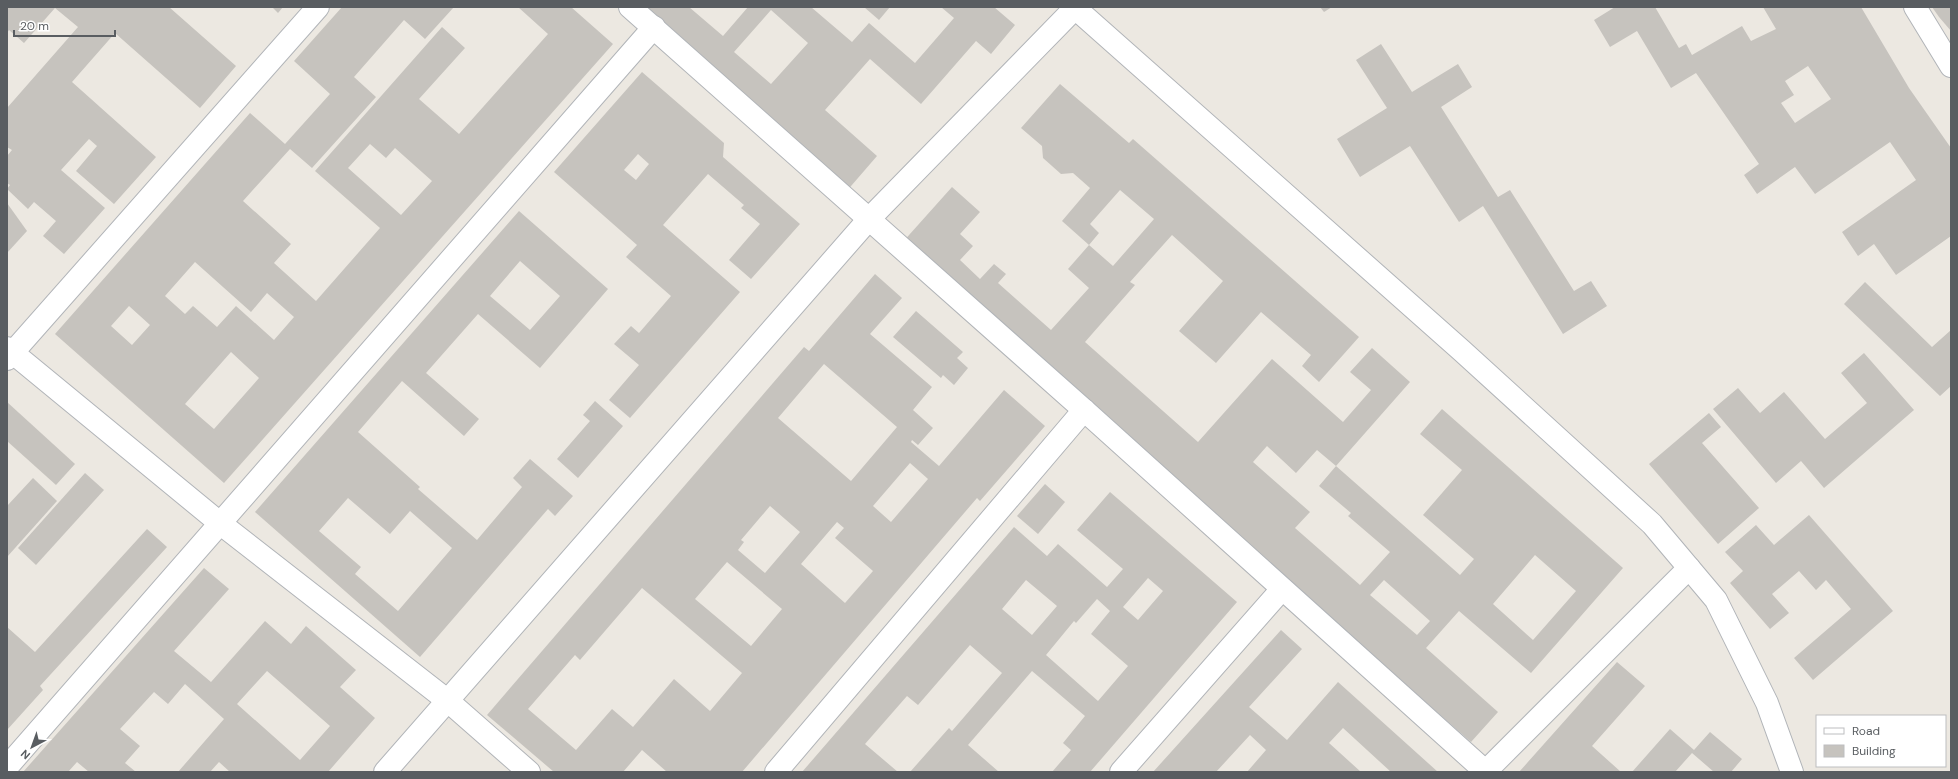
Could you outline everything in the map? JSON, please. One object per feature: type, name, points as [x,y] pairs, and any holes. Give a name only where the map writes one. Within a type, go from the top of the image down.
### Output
[{"type":"street","points":[[318,7],[9,354],[221,524],[448,701],[529,772]]},
{"type":"street","points":[[630,7],[1084,410],[1486,772],[1689,568]]},
{"type":"street","points":[[385,772],[869,219],[1074,7],[1455,345],[1652,524],[1716,600],[1767,703],[1792,772]]},
{"type":"street","points":[[1915,7],[1951,66]]},
{"type":"street","points":[[7,766],[221,524],[654,27]]},
{"type":"street","points":[[776,772],[1084,410]]},
{"type":"street","points":[[1121,772],[1282,589]]},
{"type":"building","points":[[7,7],[169,7],[236,66],[200,108],[115,33],[72,82],[156,157],[114,204],[76,171],[97,146],[89,139],[61,170],[105,208],[64,254],[43,236],[56,221],[34,202],[28,209],[7,189],[10,185],[7,183],[7,156],[12,150],[7,147],[7,108],[78,27],[55,8],[24,43],[9,30],[7,33]]},
{"type":"building","points":[[272,7],[283,7],[278,13]]},
{"type":"building","points":[[342,7],[454,7],[425,39],[404,20],[354,77],[376,97],[312,168],[290,149],[243,201],[291,244],[274,263],[316,301],[380,228],[315,171],[442,27],[465,48],[419,99],[459,134],[548,34],[518,7],[571,7],[613,44],[224,483],[55,334],[250,113],[285,144],[330,94],[294,61]],"holes":[[[370,144],[386,158],[395,148],[432,181],[401,215],[348,168]],[[195,262],[251,312],[267,293],[294,317],[274,340],[236,306],[217,327],[193,306],[185,314],[165,296]],[[129,306],[150,325],[132,345],[111,326]],[[231,352],[259,378],[214,429],[185,404]]]},
{"type":"building","points":[[633,7],[689,7],[723,36],[748,7],[811,7],[852,42],[869,23],[915,63],[954,18],[941,7],[994,7],[1015,25],[991,54],[976,41],[921,104],[870,59],[825,110],[877,156],[845,193]],"holes":[[[771,10],[808,43],[771,84],[734,52]]]},
{"type":"building","points":[[864,7],[890,7],[879,20]]},
{"type":"building","points":[[1320,7],[1332,7],[1324,12]]},
{"type":"building","points":[[1615,7],[1655,7],[1679,48],[1686,44],[1692,55],[1742,26],[1751,41],[1776,29],[1763,7],[1861,7],[1909,88],[1951,148],[1951,236],[1896,275],[1874,244],[1858,256],[1842,232],[1916,180],[1890,142],[1815,194],[1795,167],[1757,194],[1744,175],[1759,164],[1696,73],[1671,88],[1637,31],[1610,47],[1594,20]],"holes":[[[1808,66],[1831,99],[1795,123],[1781,103],[1794,95],[1785,81]]]},
{"type":"building","points":[[1932,7],[1951,7],[1951,31],[1939,17]]},
{"type":"building","points":[[1381,44],[1412,92],[1458,64],[1472,87],[1441,107],[1498,197],[1510,190],[1574,291],[1591,281],[1607,306],[1563,334],[1483,206],[1459,222],[1410,146],[1360,177],[1337,139],[1387,108],[1356,60]]},
{"type":"building","points":[[642,72],[724,143],[723,157],[800,224],[751,279],[729,260],[760,224],[741,208],[744,205],[708,174],[663,225],[740,292],[630,418],[609,400],[639,365],[614,344],[631,326],[639,333],[671,296],[626,257],[637,245],[554,172]],"holes":[[[638,154],[649,164],[636,180],[624,170]]]},
{"type":"building","points":[[1060,84],[1129,143],[1133,139],[1359,337],[1319,382],[1302,366],[1311,355],[1261,312],[1216,363],[1179,331],[1223,281],[1172,235],[1130,282],[1135,285],[1085,342],[1198,442],[1272,359],[1343,422],[1371,390],[1350,372],[1372,348],[1410,382],[1336,466],[1460,575],[1474,559],[1423,515],[1462,470],[1420,434],[1442,409],[1623,568],[1531,673],[1459,611],[1426,648],[1498,712],[1471,742],[1399,679],[1396,682],[901,244],[952,187],[980,212],[960,234],[973,246],[960,260],[980,279],[994,264],[1006,274],[998,283],[1051,330],[1089,288],[1068,269],[1089,245],[1062,221],[1090,188],[1073,173],[1061,174],[1043,158],[1042,146],[1021,128]],"holes":[[[1120,190],[1154,219],[1113,266],[1089,245],[1099,233],[1090,224]],[[1267,446],[1296,473],[1317,450],[1336,466],[1319,486],[1351,513],[1348,516],[1390,552],[1360,585],[1295,528],[1310,512],[1253,462]],[[1535,555],[1576,591],[1533,640],[1493,604]],[[1384,580],[1430,621],[1417,635],[1370,595]]]},
{"type":"building","points":[[7,203],[27,231],[7,253]]},
{"type":"building","points":[[519,211],[608,289],[540,368],[478,314],[426,373],[479,419],[464,436],[402,381],[358,432],[420,487],[418,489],[477,540],[522,487],[513,478],[530,459],[573,496],[555,516],[548,509],[420,657],[255,512]],"holes":[[[520,261],[560,296],[530,330],[490,296]],[[348,498],[390,534],[410,511],[452,548],[398,611],[355,574],[361,567],[319,531]]]},
{"type":"building","points":[[875,274],[902,298],[870,334],[932,387],[913,410],[933,428],[918,445],[912,440],[911,442],[939,466],[1004,390],[1045,426],[980,501],[977,498],[742,772],[667,772],[642,750],[623,772],[554,772],[487,715],[804,347],[809,351]],"holes":[[[824,364],[897,427],[851,481],[778,418]],[[910,463],[928,479],[891,522],[873,506]],[[770,506],[800,532],[765,573],[738,550],[744,542],[741,540]],[[837,522],[844,528],[835,538],[873,571],[845,603],[801,564]],[[727,562],[782,609],[751,646],[695,599]],[[642,588],[742,673],[710,711],[674,679],[633,727],[612,709],[576,750],[528,709],[575,655],[580,660]]]},
{"type":"building","points":[[1865,282],[1932,347],[1951,330],[1951,386],[1940,396],[1844,304]]},
{"type":"building","points":[[916,311],[963,352],[957,358],[968,368],[954,385],[943,375],[941,378],[893,337]]},
{"type":"building","points":[[1864,353],[1914,410],[1824,488],[1801,461],[1776,483],[1713,409],[1738,388],[1760,413],[1784,392],[1825,439],[1867,403],[1841,373]]},
{"type":"building","points":[[595,401],[623,426],[578,478],[557,459],[590,421],[583,415]]},
{"type":"building","points":[[7,402],[75,464],[56,485],[7,441]]},
{"type":"building","points":[[1709,413],[1721,427],[1702,443],[1759,508],[1718,544],[1649,464]]},
{"type":"building","points":[[85,473],[104,490],[36,565],[18,548]]},
{"type":"building","points":[[33,478],[57,501],[7,557],[7,506]]},
{"type":"building","points":[[1045,484],[1065,502],[1038,534],[1017,516]]},
{"type":"building","points":[[1110,492],[1237,602],[1090,772],[1052,772],[1071,750],[1063,743],[1085,716],[1032,671],[968,745],[999,772],[910,772],[949,728],[952,731],[1002,673],[970,645],[918,705],[907,696],[865,744],[898,772],[802,772],[1014,527],[1047,556],[1058,544],[1107,587],[1123,569],[1077,530]],"holes":[[[1148,578],[1163,591],[1138,620],[1123,607]],[[1026,580],[1057,606],[1032,635],[1002,609]],[[1097,599],[1110,611],[1091,634],[1128,666],[1098,701],[1046,655],[1074,621],[1076,623]]]},
{"type":"building","points":[[1809,515],[1893,611],[1813,680],[1794,658],[1851,609],[1826,580],[1816,590],[1799,571],[1772,594],[1789,613],[1770,629],[1730,583],[1743,571],[1725,552],[1756,525],[1774,545]]},
{"type":"building","points":[[147,529],[167,547],[40,686],[43,690],[7,730],[7,627],[35,652]]},
{"type":"building","points":[[204,568],[229,589],[174,651],[211,682],[265,621],[291,644],[306,626],[356,670],[340,687],[375,718],[328,772],[230,772],[219,762],[210,772],[178,772],[224,719],[185,684],[168,704],[154,692],[120,729],[140,746],[125,763],[136,772],[89,772],[77,762],[68,772],[23,772]],"holes":[[[267,671],[330,726],[300,760],[237,704]]]},
{"type":"building","points":[[1281,630],[1302,649],[1249,707],[1287,740],[1338,682],[1438,772],[1391,772],[1343,728],[1329,743],[1361,772],[1247,772],[1266,750],[1250,735],[1216,772],[1153,772]]},
{"type":"building","points":[[1617,662],[1645,686],[1592,746],[1621,772],[1519,772]]},
{"type":"building","points":[[1670,729],[1694,750],[1710,732],[1742,759],[1731,772],[1714,772],[1692,753],[1675,772],[1632,772]]}]
